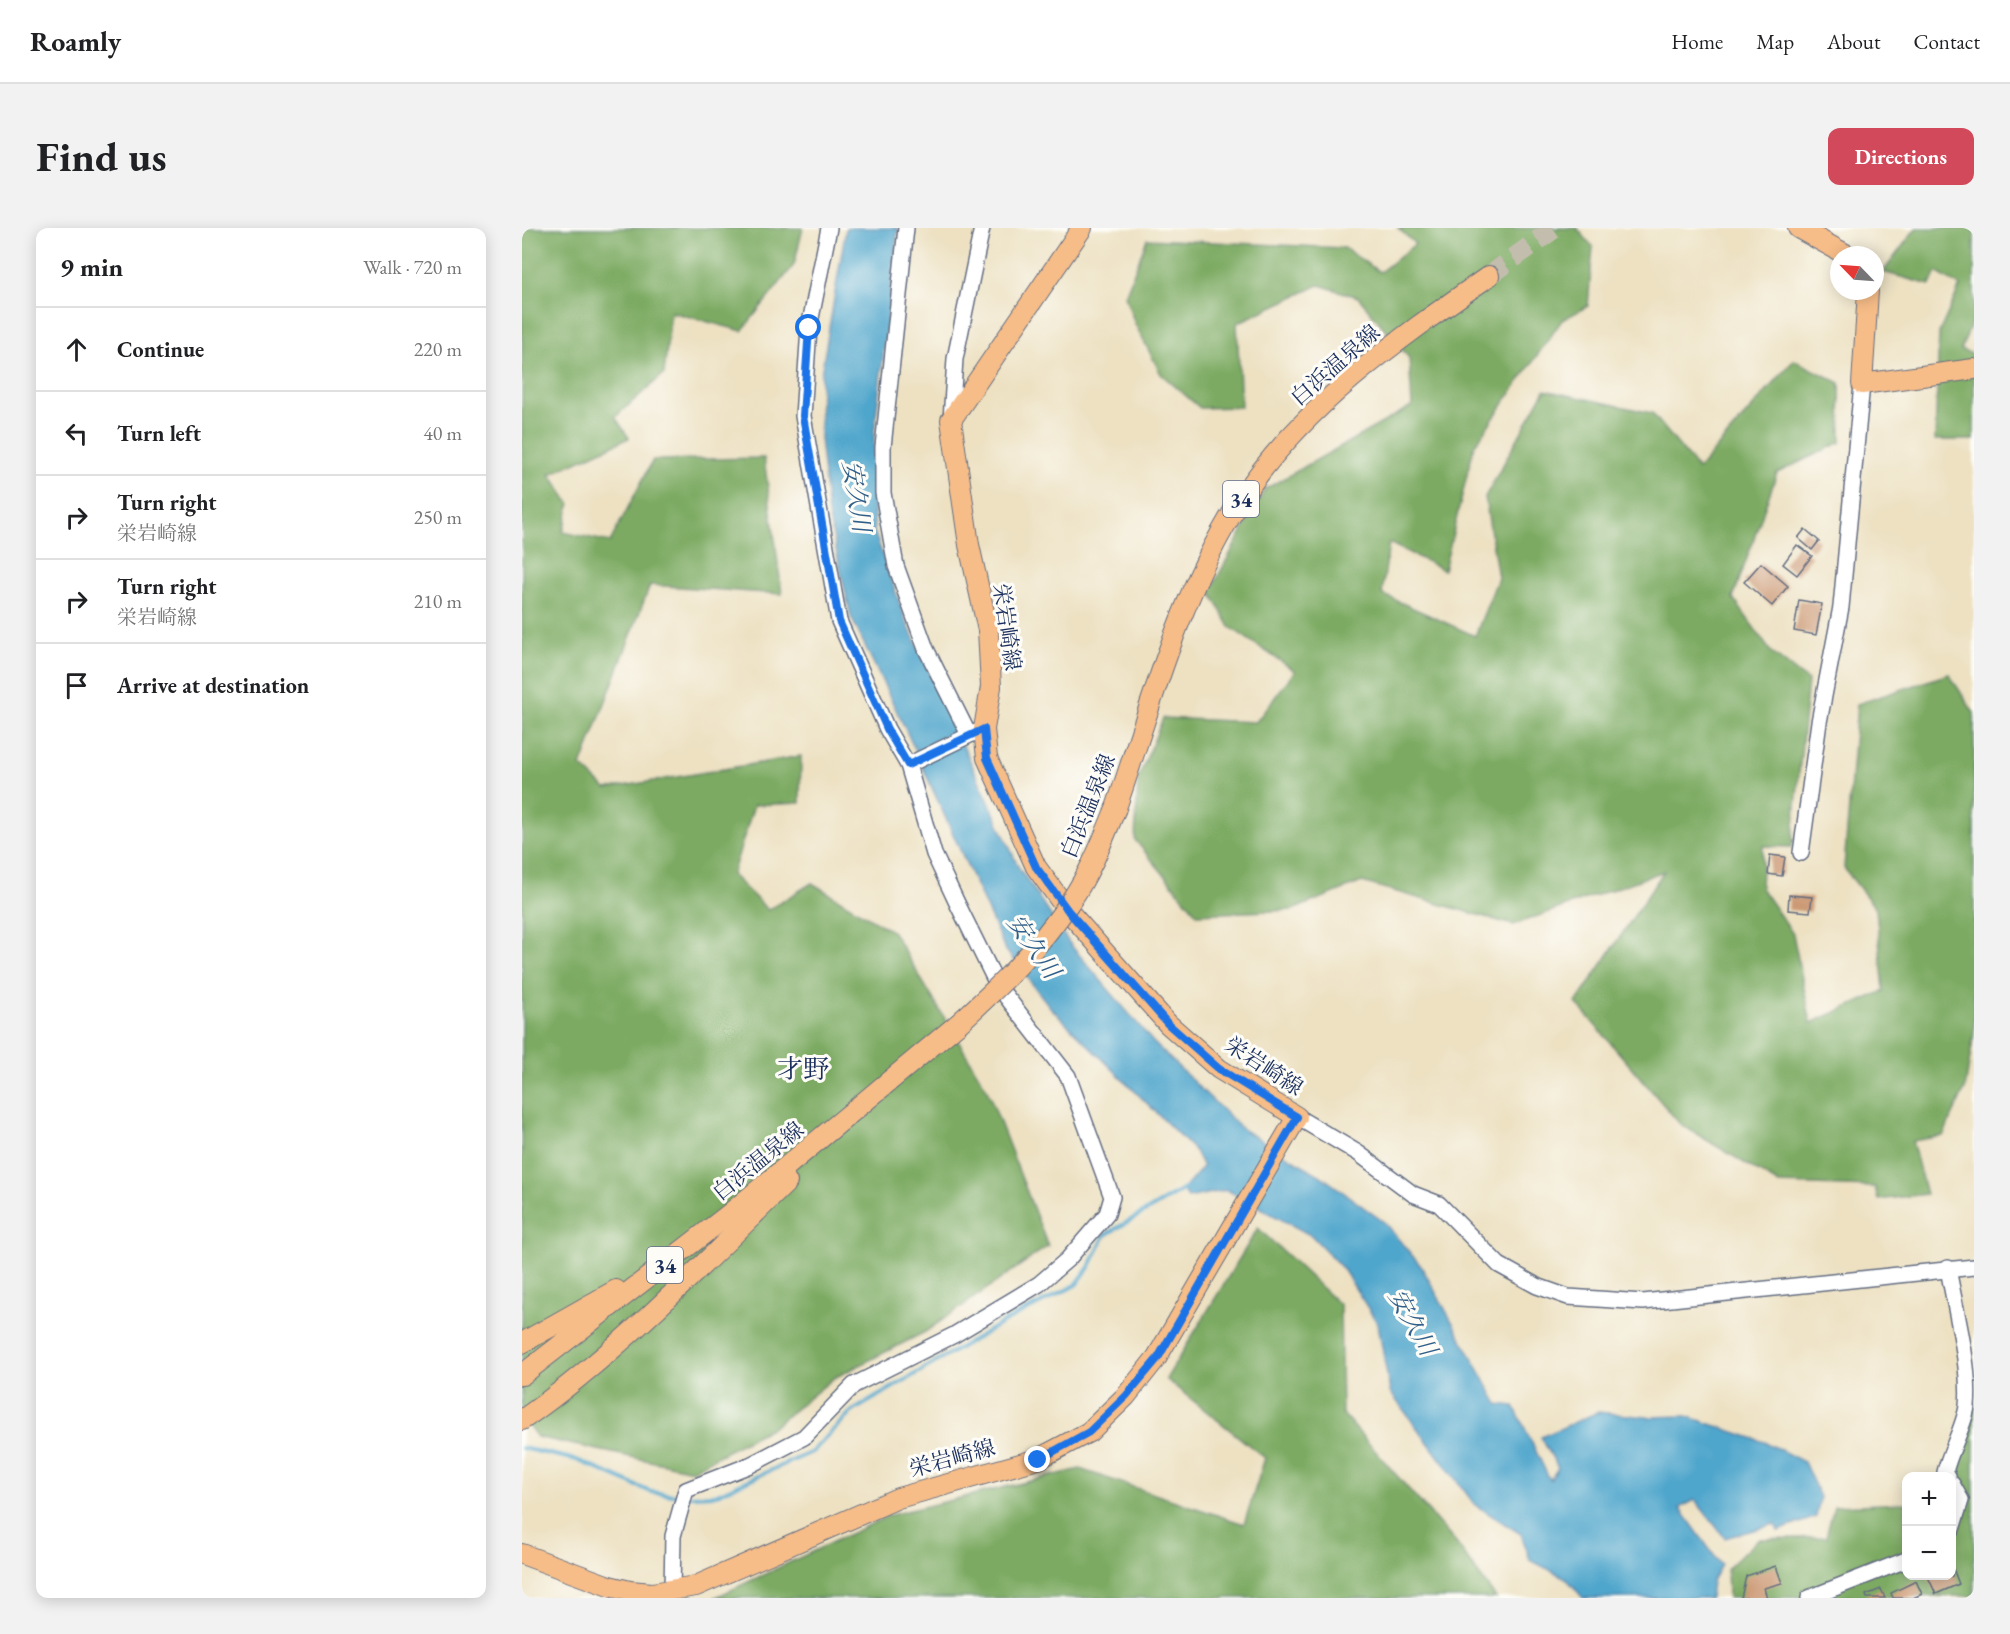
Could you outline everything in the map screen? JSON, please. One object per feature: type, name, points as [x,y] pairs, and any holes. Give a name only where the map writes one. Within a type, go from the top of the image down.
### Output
[{"type":"main road","points":[[951,420],[1082,228]]},
{"type":"main road","points":[[1798,228],[1831,246]]},
{"type":"main road","name":"白浜温泉線","points":[[522,1375],[891,1083],[1008,977],[1057,920],[1086,875],[1116,808],[1185,607],[1219,535],[1238,503],[1286,441],[1346,384],[1403,338],[1489,276]]},
{"type":"main road","points":[[1867,300],[1862,384],[1974,369]]},
{"type":"main road","name":"栄岩崎線","points":[[522,1554],[609,1586],[652,1593],[696,1586],[898,1498],[1038,1460],[1089,1432],[1126,1396],[1158,1358],[1297,1117],[1219,1069],[1168,1024],[1069,912],[1036,867],[976,732],[991,687],[988,630],[969,545],[951,420]]},
{"type":"main road","points":[[522,1420],[578,1378],[627,1336],[891,1083]]},
{"type":"main road","points":[[522,1343],[596,1302],[668,1256],[805,1153]]},
{"type":"street","points":[[672,1591],[673,1536],[686,1490],[750,1465],[804,1437],[854,1385],[954,1335],[1040,1284],[1068,1259],[1107,1214],[1112,1197],[1068,1076],[999,986],[952,894],[934,854],[911,763],[887,729],[839,621],[803,416],[809,328],[829,228]]},
{"type":"street","points":[[906,228],[883,447],[883,494],[896,566],[926,650],[976,732],[911,763]]},
{"type":"street","points":[[951,420],[955,359],[981,228]]},
{"type":"street","points":[[1801,853],[1819,722],[1841,607],[1862,384]]},
{"type":"street","points":[[1297,1117],[1358,1153],[1413,1194],[1439,1204],[1499,1265],[1537,1286],[1568,1297],[1642,1302],[1974,1267]]},
{"type":"street","points":[[1945,1472],[1950,1450],[1967,1408],[1967,1382],[1948,1268]]},
{"type":"street","points":[[1956,1491],[1961,1500],[1956,1516]]},
{"type":"street","points":[[1809,1598],[1902,1562]]},
{"type":"green space","points":[[522,228],[803,228],[794,265],[742,331],[671,312],[664,374],[615,417],[629,438],[550,474],[570,504],[563,532],[610,542],[653,460],[764,458],[782,594],[650,585],[581,766],[606,789],[801,756],[800,803],[754,805],[732,875],[768,910],[812,883],[893,932],[987,1089],[1048,1246],[925,1332],[834,1378],[774,1426],[692,1470],[537,1437],[522,1417]]},
{"type":"green space","points":[[1398,228],[1577,228],[1593,247],[1588,306],[1562,320],[1474,446],[1444,570],[1389,543],[1382,594],[1475,636],[1498,578],[1485,497],[1545,390],[1652,413],[1698,469],[1794,360],[1840,383],[1841,442],[1777,473],[1733,598],[1771,652],[1808,681],[1792,847],[1763,846],[1761,888],[1793,934],[1811,1023],[1884,991],[1876,909],[1844,868],[1857,704],[1949,674],[1974,713],[1974,1033],[1965,1089],[1943,1136],[1912,1141],[1926,1194],[1878,1200],[1875,1187],[1779,1184],[1680,1124],[1576,1003],[1664,871],[1513,925],[1362,882],[1292,910],[1197,914],[1135,840],[1138,779],[1163,718],[1256,722],[1295,671],[1230,627],[1210,591],[1265,489],[1412,406],[1409,358],[1358,297],[1319,285],[1237,323],[1241,407],[1200,408],[1161,374],[1135,324],[1125,296],[1147,239],[1344,248],[1380,272],[1415,244]]},
{"type":"green space","points":[[1916,228],[1974,228],[1974,316],[1961,350],[1974,354],[1974,440],[1935,440],[1939,333],[1960,286],[1936,272],[1930,285],[1884,271]]},
{"type":"green space","points":[[1258,1228],[1340,1305],[1342,1413],[1456,1543],[1496,1598],[714,1598],[890,1515],[1080,1469],[1244,1524],[1265,1458],[1166,1379]]},
{"type":"green space","points":[[1974,1402],[1974,1596],[1728,1598],[1727,1569],[1758,1539],[1826,1537],[1834,1506],[1902,1503],[1902,1580],[1956,1580],[1956,1472],[1954,1472]]},
{"type":"water","name":"安久川","points":[[846,228],[898,228],[874,433],[874,531],[906,621],[1019,868],[1070,944],[1153,1042],[1242,1129],[1321,1176],[1384,1222],[1421,1266],[1498,1404],[1514,1406],[1550,1480],[1558,1468],[1541,1437],[1598,1412],[1647,1417],[1687,1416],[1767,1443],[1804,1462],[1820,1497],[1816,1517],[1778,1531],[1775,1524],[1725,1538],[1695,1500],[1680,1508],[1721,1565],[1712,1581],[1710,1598],[1583,1598],[1566,1578],[1530,1560],[1521,1534],[1475,1505],[1390,1392],[1378,1324],[1343,1269],[1312,1236],[1227,1190],[1188,1198],[1183,1190],[1203,1167],[1195,1151],[1050,1007],[1005,949],[904,726],[851,617],[828,514],[820,438],[821,375]]},
{"type":"building","points":[[1805,529],[1819,541],[1812,550],[1798,538]]},
{"type":"building","points":[[1797,545],[1812,556],[1797,575],[1783,564]]},
{"type":"building","points":[[1761,563],[1788,586],[1772,606],[1744,582]]},
{"type":"building","points":[[1799,600],[1822,604],[1816,635],[1794,631]]},
{"type":"building","points":[[1770,855],[1785,857],[1782,876],[1768,874]]},
{"type":"building","points":[[1789,895],[1812,897],[1810,912],[1788,910]]},
{"type":"building","points":[[1776,1566],[1782,1583],[1764,1588],[1767,1598],[1741,1598],[1746,1576]]},
{"type":"building","points":[[1956,1576],[1959,1584],[1936,1594],[1929,1580],[1956,1580]]},
{"type":"building","points":[[1916,1581],[1922,1594],[1913,1598],[1893,1598],[1891,1593]]},
{"type":"building","points":[[1881,1589],[1885,1598],[1867,1598],[1866,1595]]},
{"type":"waterway","points":[[689,1496],[715,1495],[812,1452],[851,1412],[1002,1323],[1076,1285],[1090,1266],[1105,1235],[1186,1188]]},
{"type":"waterway","points":[[522,1448],[577,1460],[651,1492],[681,1496]]},
{"type":"tunnel","points":[[1489,276],[1555,228]]},
{"type":"district","name":"才野","points":[[803,1069]]},
{"type":"route","points":[[809,328],[803,416],[825,554],[839,621],[887,729],[908,765],[984,729],[987,758],[1036,867],[1069,912],[1168,1024],[1219,1069],[1297,1117],[1158,1358],[1126,1396],[1089,1432],[1038,1460]]}]
